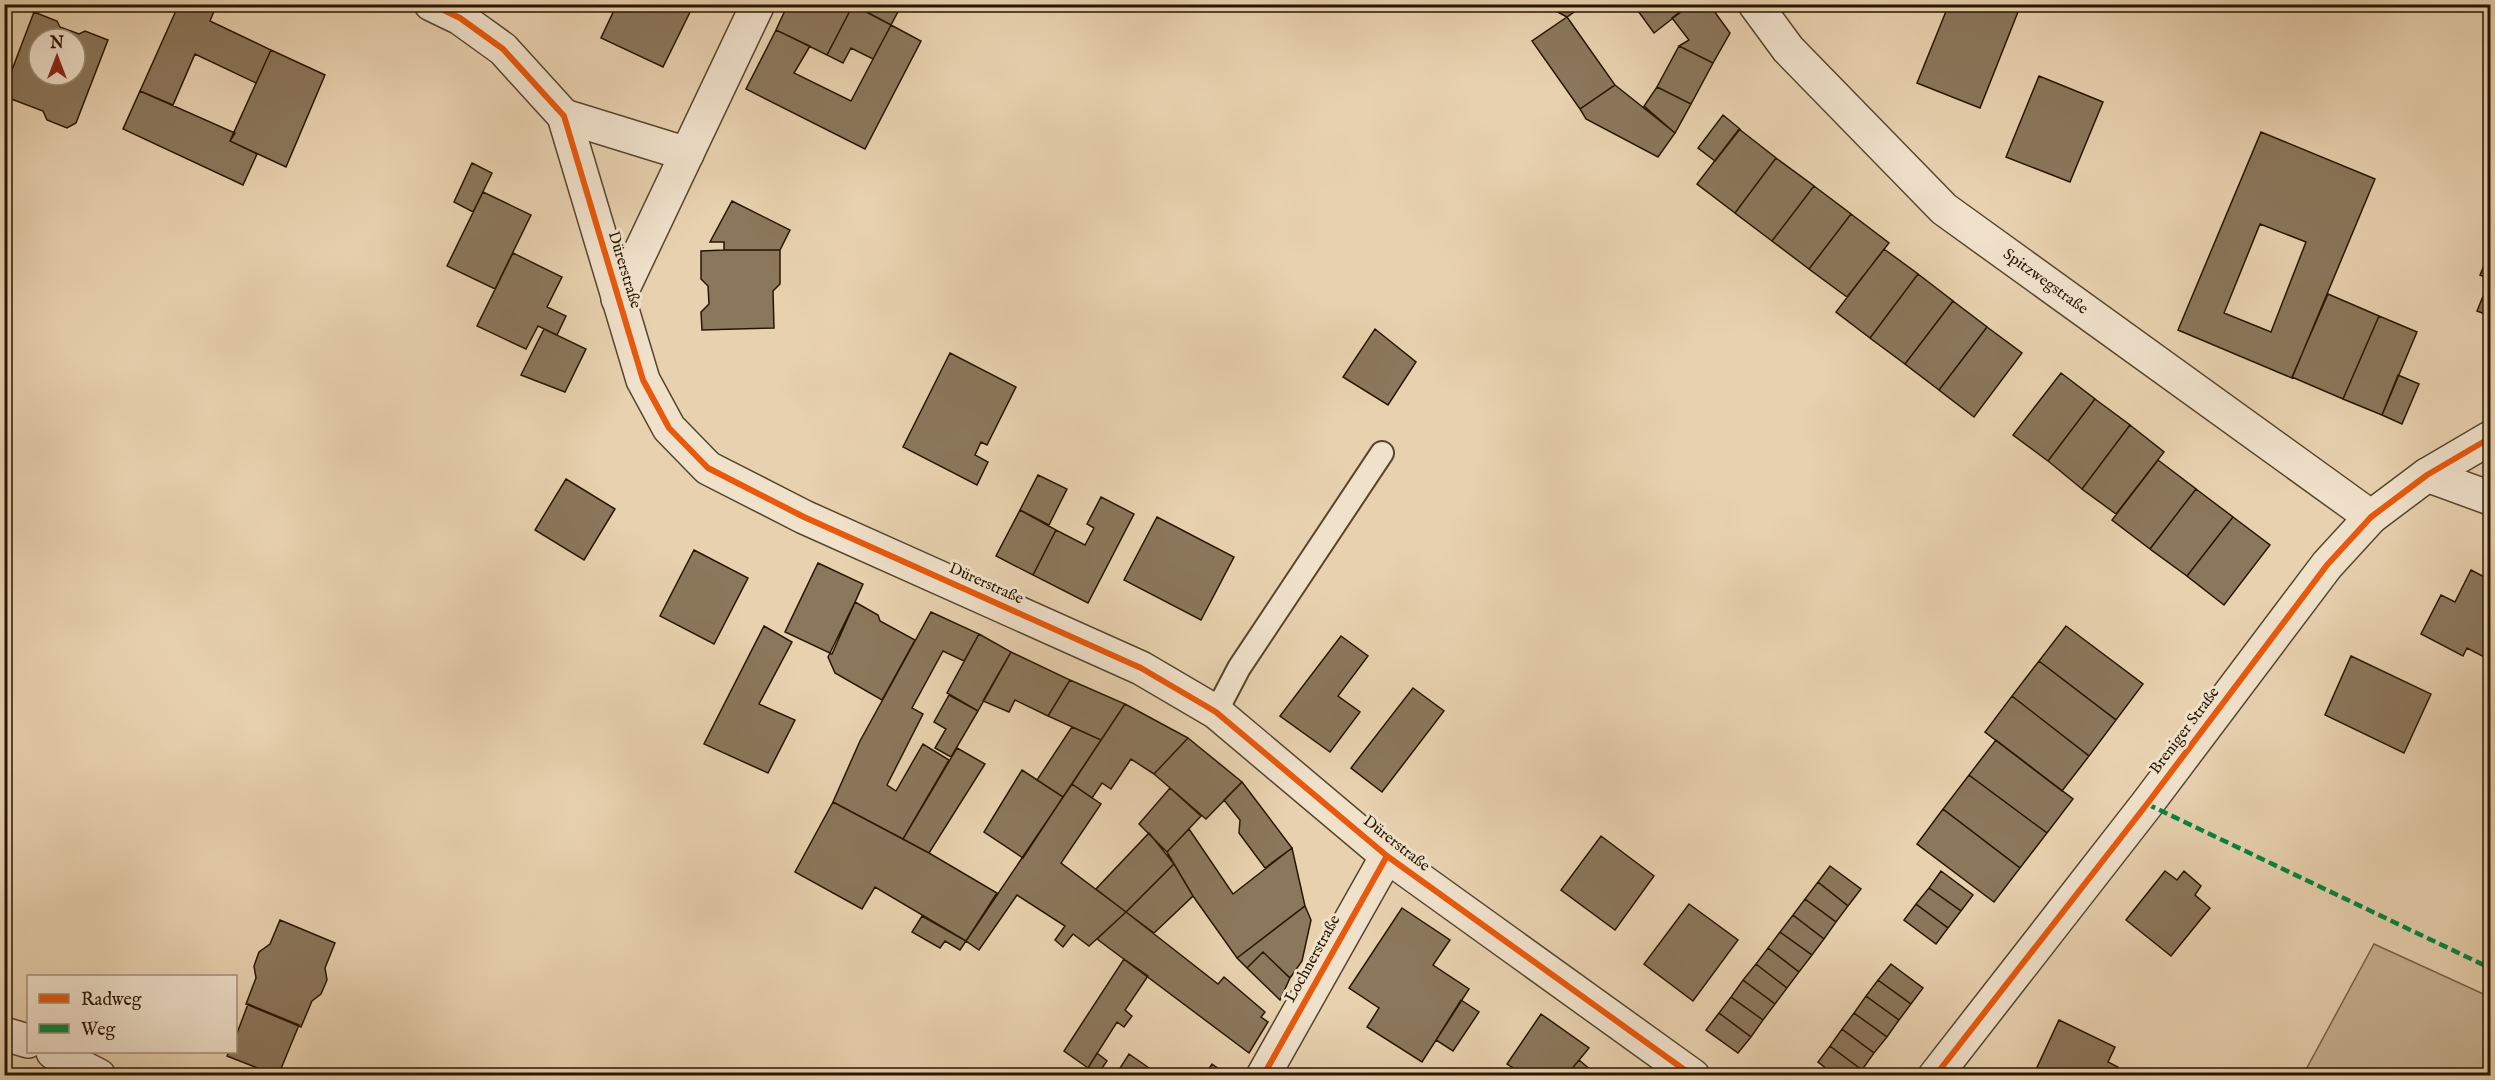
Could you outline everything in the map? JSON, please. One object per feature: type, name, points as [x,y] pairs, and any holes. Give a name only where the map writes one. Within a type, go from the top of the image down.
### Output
[{"type":"street","name":"Dürerstraße","points":[[431,4],[460,18],[503,49],[564,116],[643,380],[669,428],[708,468],[804,517],[1141,668],[1216,712],[1387,856],[1693,1076]]},
{"type":"street","points":[[618,299],[758,4]]},
{"type":"street","name":"Spitzwegstraße","points":[[1755,4],[1788,49],[1944,209],[2371,517]]},
{"type":"street","points":[[564,116],[687,154]]},
{"type":"street","name":"Breniger Straße","points":[[1935,1076],[2147,804],[2327,565],[2371,517],[2427,475],[2490,438]]},
{"type":"street","points":[[2427,475],[2490,498]]},
{"type":"street","name":"Lochnerstraße","points":[[1263,1076],[1387,856]]},
{"type":"street","points":[[4,1034],[27,1041]]},
{"type":"street","points":[[55,1053],[99,1076]]},
{"type":"lane","points":[[1216,712],[1239,668],[1382,453]]},
{"type":"shaded area","points":[[2374,944],[2490,997],[2490,1075],[2303,1075]]},
{"type":"building","points":[[179,4],[200,4],[214,11],[210,21],[271,50],[256,83],[195,54],[173,105],[140,91]]},
{"type":"building","points":[[617,4],[694,4],[663,67],[601,38]]},
{"type":"building","points":[[788,4],[853,5],[827,55],[776,30]]},
{"type":"building","points":[[852,4],[902,4],[891,25]]},
{"type":"building","points":[[1543,4],[1585,4],[1567,17]]},
{"type":"building","points":[[1633,4],[1691,4],[1654,33]]},
{"type":"building","points":[[1691,4],[1709,4],[1730,33],[1713,63],[1679,46],[1689,40],[1672,18]]},
{"type":"building","points":[[1949,4],[2000,4],[2018,12],[1980,108],[1917,83]]},
{"type":"building","points":[[853,5],[891,25],[873,59],[851,48],[843,63],[827,55]]},
{"type":"building","points":[[34,12],[57,21],[60,27],[28,27]]},
{"type":"building","points":[[1567,17],[1615,85],[1580,109],[1532,41]]},
{"type":"building","points":[[891,25],[921,41],[865,149],[746,89],[776,30],[810,46],[794,73],[851,101]]},
{"type":"building","points":[[27,30],[27,87],[87,87],[87,32],[108,40],[76,123],[67,128],[47,120],[43,111],[6,97],[4,100],[4,91]]},
{"type":"building","points":[[1679,46],[1713,63],[1691,104],[1657,87]]},
{"type":"building","points":[[271,50],[325,75],[286,167],[230,141]]},
{"type":"building","points":[[2039,76],[2103,102],[2070,182],[2006,157]]},
{"type":"building","points":[[1615,85],[1675,133],[1658,157],[1586,119],[1580,109]]},
{"type":"building","points":[[1657,87],[1691,104],[1675,133],[1644,106]]},
{"type":"building","points":[[140,91],[235,133],[230,141],[257,154],[243,185],[123,129]]},
{"type":"building","points":[[1723,115],[1740,129],[1715,161],[1698,148]]},
{"type":"building","points":[[1739,129],[1776,158],[1735,213],[1697,184]]},
{"type":"building","points":[[2261,132],[2375,179],[2292,378],[2178,330]],"holes":[[[2260,224],[2306,242],[2271,332],[2224,313]]]},
{"type":"building","points":[[1776,158],[1814,186],[1772,241],[1735,213]]},
{"type":"building","points":[[472,163],[492,173],[473,212],[454,202]]},
{"type":"building","points":[[1814,186],[1851,214],[1809,269],[1772,241]]},
{"type":"building","points":[[483,192],[531,215],[495,289],[447,266]]},
{"type":"building","points":[[732,201],[790,230],[780,250],[724,250],[724,242],[710,242]]},
{"type":"building","points":[[1851,214],[1889,243],[1847,297],[1809,269]]},
{"type":"building","points":[[1884,249],[1918,274],[1870,338],[1836,312]]},
{"type":"building","points":[[780,250],[780,284],[773,291],[774,328],[702,330],[701,312],[709,304],[708,286],[701,279],[701,251]]},
{"type":"building","points":[[2490,251],[2490,279],[2480,275]]},
{"type":"building","points":[[513,253],[562,277],[547,307],[566,316],[557,335],[538,326],[526,349],[477,326]]},
{"type":"building","points":[[1918,274],[1953,301],[1905,364],[1870,338]]},
{"type":"building","points":[[2490,279],[2490,316],[2477,311]]},
{"type":"building","points":[[2328,294],[2379,316],[2343,399],[2292,377]]},
{"type":"building","points":[[1953,301],[1987,327],[1939,390],[1905,364]]},
{"type":"building","points":[[2379,316],[2417,332],[2382,415],[2343,399]]},
{"type":"building","points":[[1987,327],[2022,353],[1974,417],[1939,390]]},
{"type":"building","points":[[544,329],[586,349],[565,392],[521,375]]},
{"type":"building","points":[[1375,329],[1416,362],[1388,405],[1343,377]]},
{"type":"building","points":[[950,353],[1016,387],[987,445],[981,442],[975,455],[988,462],[977,485],[903,447]]},
{"type":"building","points":[[2061,373],[2095,399],[2048,461],[2013,435]]},
{"type":"building","points":[[2398,375],[2419,384],[2402,424],[2382,415]]},
{"type":"building","points":[[2095,399],[2130,425],[2082,489],[2048,461]]},
{"type":"building","points":[[2130,425],[2164,452],[2116,514],[2082,489]]},
{"type":"building","points":[[2158,460],[2196,489],[2150,549],[2112,520]]},
{"type":"building","points":[[1038,475],[1067,489],[1049,525],[1020,510]]},
{"type":"building","points":[[566,479],[615,509],[584,560],[535,530]]},
{"type":"building","points":[[2196,489],[2233,517],[2187,576],[2150,549]]},
{"type":"building","points":[[1101,497],[1134,514],[1088,603],[1033,575],[1056,530],[1085,545],[1094,528],[1087,524]]},
{"type":"building","points":[[1020,510],[1056,530],[1033,575],[996,556]]},
{"type":"building","points":[[1157,517],[1234,557],[1201,620],[1124,580]]},
{"type":"building","points":[[2233,517],[2270,545],[2224,605],[2187,576]]},
{"type":"building","points":[[694,550],[748,578],[714,644],[660,616]]},
{"type":"building","points":[[818,563],[863,584],[832,654],[785,632]]},
{"type":"building","points":[[2471,570],[2490,580],[2490,660],[2467,648],[2463,656],[2421,634],[2441,595],[2455,602]]},
{"type":"building","points":[[855,602],[878,615],[880,621],[915,640],[882,700],[835,673],[828,657]]},
{"type":"building","points":[[931,612],[979,634],[964,661],[943,651],[912,708],[923,714],[887,785],[896,791],[923,744],[949,760],[903,839],[833,802],[860,741]]},
{"type":"building","points":[[764,626],[792,642],[759,704],[795,720],[768,773],[704,744]]},
{"type":"building","points":[[2066,626],[2143,684],[2116,720],[2039,661]]},
{"type":"building","points":[[979,634],[1011,652],[978,711],[947,693]]},
{"type":"building","points":[[1341,636],[1368,656],[1338,696],[1360,712],[1330,752],[1280,716]]},
{"type":"building","points":[[1011,652],[1070,680],[1048,716],[1015,700],[1009,712],[983,701]]},
{"type":"building","points":[[2351,656],[2431,694],[2404,753],[2325,715]]},
{"type":"building","points":[[2039,661],[2116,720],[2089,756],[2012,696]]},
{"type":"building","points":[[1070,680],[1125,704],[1101,740],[1048,716]]},
{"type":"building","points":[[1413,688],[1444,711],[1382,792],[1351,768]]},
{"type":"building","points":[[949,695],[978,711],[951,757],[935,748],[946,729],[934,722]]},
{"type":"building","points":[[2012,696],[2089,756],[2062,791],[1985,732]]},
{"type":"building","points":[[1125,704],[1188,738],[1154,774],[1131,759],[1111,789],[1102,783],[1092,798],[1072,784]]},
{"type":"building","points":[[1072,727],[1101,740],[1063,797],[1037,780]]},
{"type":"building","points":[[1188,738],[1242,782],[1206,819],[1154,774]]},
{"type":"building","points":[[1996,740],[2073,799],[2047,833],[1969,775]]},
{"type":"building","points":[[957,748],[985,764],[929,853],[903,839]]},
{"type":"building","points":[[1022,770],[1063,797],[1023,858],[984,832]]},
{"type":"building","points":[[1969,775],[2047,833],[2020,868],[1943,809]]},
{"type":"building","points":[[1242,782],[1292,848],[1265,868],[1239,833],[1240,820],[1224,800]]},
{"type":"building","points":[[1072,784],[1101,804],[1061,863],[1126,912],[1089,946],[1073,934],[1063,947],[1055,940],[1065,926],[1017,895],[979,950],[966,941]]},
{"type":"building","points":[[1170,788],[1201,816],[1167,852],[1139,824]]},
{"type":"building","points":[[833,802],[929,853],[997,893],[966,941],[875,887],[862,909],[795,872]]},
{"type":"building","points":[[1943,809],[2020,868],[1994,902],[1917,844]]},
{"type":"building","points":[[1189,829],[1233,894],[1292,848],[1305,906],[1237,958],[1193,896],[1167,852]]},
{"type":"building","points":[[1149,833],[1174,864],[1126,912],[1096,889]]},
{"type":"building","points":[[1601,836],[1654,876],[1615,930],[1561,890]]},
{"type":"building","points":[[1174,864],[1193,896],[1154,933],[1126,912]]},
{"type":"building","points":[[1830,866],[1861,889],[1848,906],[1818,882]]},
{"type":"building","points":[[1941,871],[1973,895],[1961,911],[1929,888]]},
{"type":"building","points":[[2165,871],[2177,880],[2184,871],[2201,886],[2195,895],[2210,908],[2171,956],[2126,920]]},
{"type":"building","points":[[1818,882],[1848,906],[1836,922],[1805,899]]},
{"type":"building","points":[[1929,888],[1961,911],[1948,928],[1916,904]]},
{"type":"building","points":[[1805,899],[1836,922],[1824,939],[1793,915]]},
{"type":"building","points":[[1689,904],[1738,940],[1693,1001],[1644,964]]},
{"type":"building","points":[[1916,904],[1948,928],[1936,944],[1904,920]]},
{"type":"building","points":[[1305,906],[1311,920],[1302,961],[1290,978],[1263,952],[1247,968],[1237,958]]},
{"type":"building","points":[[1402,908],[1450,940],[1433,965],[1469,989],[1422,1062],[1367,1027],[1379,1008],[1349,988]]},
{"type":"building","points":[[1126,912],[1218,984],[1224,977],[1265,1012],[1261,1017],[1268,1022],[1249,1053],[1097,939]]},
{"type":"building","points":[[1793,915],[1824,939],[1812,955],[1780,932]]},
{"type":"building","points":[[922,916],[966,941],[960,950],[945,941],[940,948],[912,932]]},
{"type":"building","points":[[280,920],[335,943],[325,968],[327,980],[321,994],[312,1001],[301,1027],[246,1004],[256,978],[254,966],[259,952],[270,944]]},
{"type":"building","points":[[1780,932],[1812,955],[1799,972],[1768,948]]},
{"type":"building","points":[[1768,948],[1799,972],[1787,988],[1756,964]]},
{"type":"building","points":[[1263,952],[1290,978],[1280,1000],[1247,968]]},
{"type":"building","points":[[1124,959],[1148,976],[1125,1010],[1132,1016],[1124,1027],[1117,1022],[1088,1068],[1064,1051]]},
{"type":"building","points":[[1756,964],[1787,988],[1775,1004],[1743,980]]},
{"type":"building","points":[[1891,964],[1923,988],[1911,1004],[1878,980]]},
{"type":"building","points":[[1743,980],[1775,1004],[1763,1020],[1731,997]]},
{"type":"building","points":[[1878,980],[1911,1004],[1899,1020],[1866,996]]},
{"type":"building","points":[[1866,996],[1899,1020],[1887,1037],[1854,1013]]},
{"type":"building","points":[[1731,997],[1763,1020],[1751,1037],[1719,1013]]},
{"type":"building","points":[[1461,1000],[1479,1012],[1453,1051],[1436,1040]]},
{"type":"building","points":[[248,1004],[299,1025],[278,1076],[227,1056],[228,1053],[237,1053],[237,1033]]},
{"type":"building","points":[[1719,1013],[1751,1037],[1738,1053],[1706,1030]]},
{"type":"building","points":[[1854,1013],[1887,1037],[1874,1053],[1842,1029]]},
{"type":"building","points":[[1541,1014],[1589,1048],[1566,1076],[1506,1076],[1513,1068],[1507,1064]]},
{"type":"building","points":[[2059,1020],[2115,1047],[2108,1062],[2118,1067],[2114,1076],[2033,1076]]},
{"type":"building","points":[[1842,1029],[1874,1053],[1862,1070],[1830,1046]]},
{"type":"building","points":[[1830,1046],[1862,1070],[1858,1076],[1836,1076],[1818,1062]]},
{"type":"building","points":[[1097,1053],[1107,1061],[1098,1074],[1088,1068]]},
{"type":"building","points":[[1129,1054],[1142,1063],[1160,1076],[1115,1076]]},
{"type":"building","points":[[1579,1060],[1598,1076],[1566,1076]]},
{"type":"building","points":[[1212,1064],[1229,1076],[1204,1076]]},
{"type":"marked path","points":[[2147,804],[2490,968]]},
{"type":"cycle path","points":[[431,4],[460,18],[503,49],[564,116],[643,380],[669,428],[708,468],[804,517],[1141,668],[1216,712],[1387,856],[1693,1076]]},
{"type":"cycle path","points":[[1935,1076],[2147,804],[2327,565],[2371,517],[2427,475],[2490,438]]},
{"type":"cycle path","points":[[1263,1076],[1387,856]]}]
